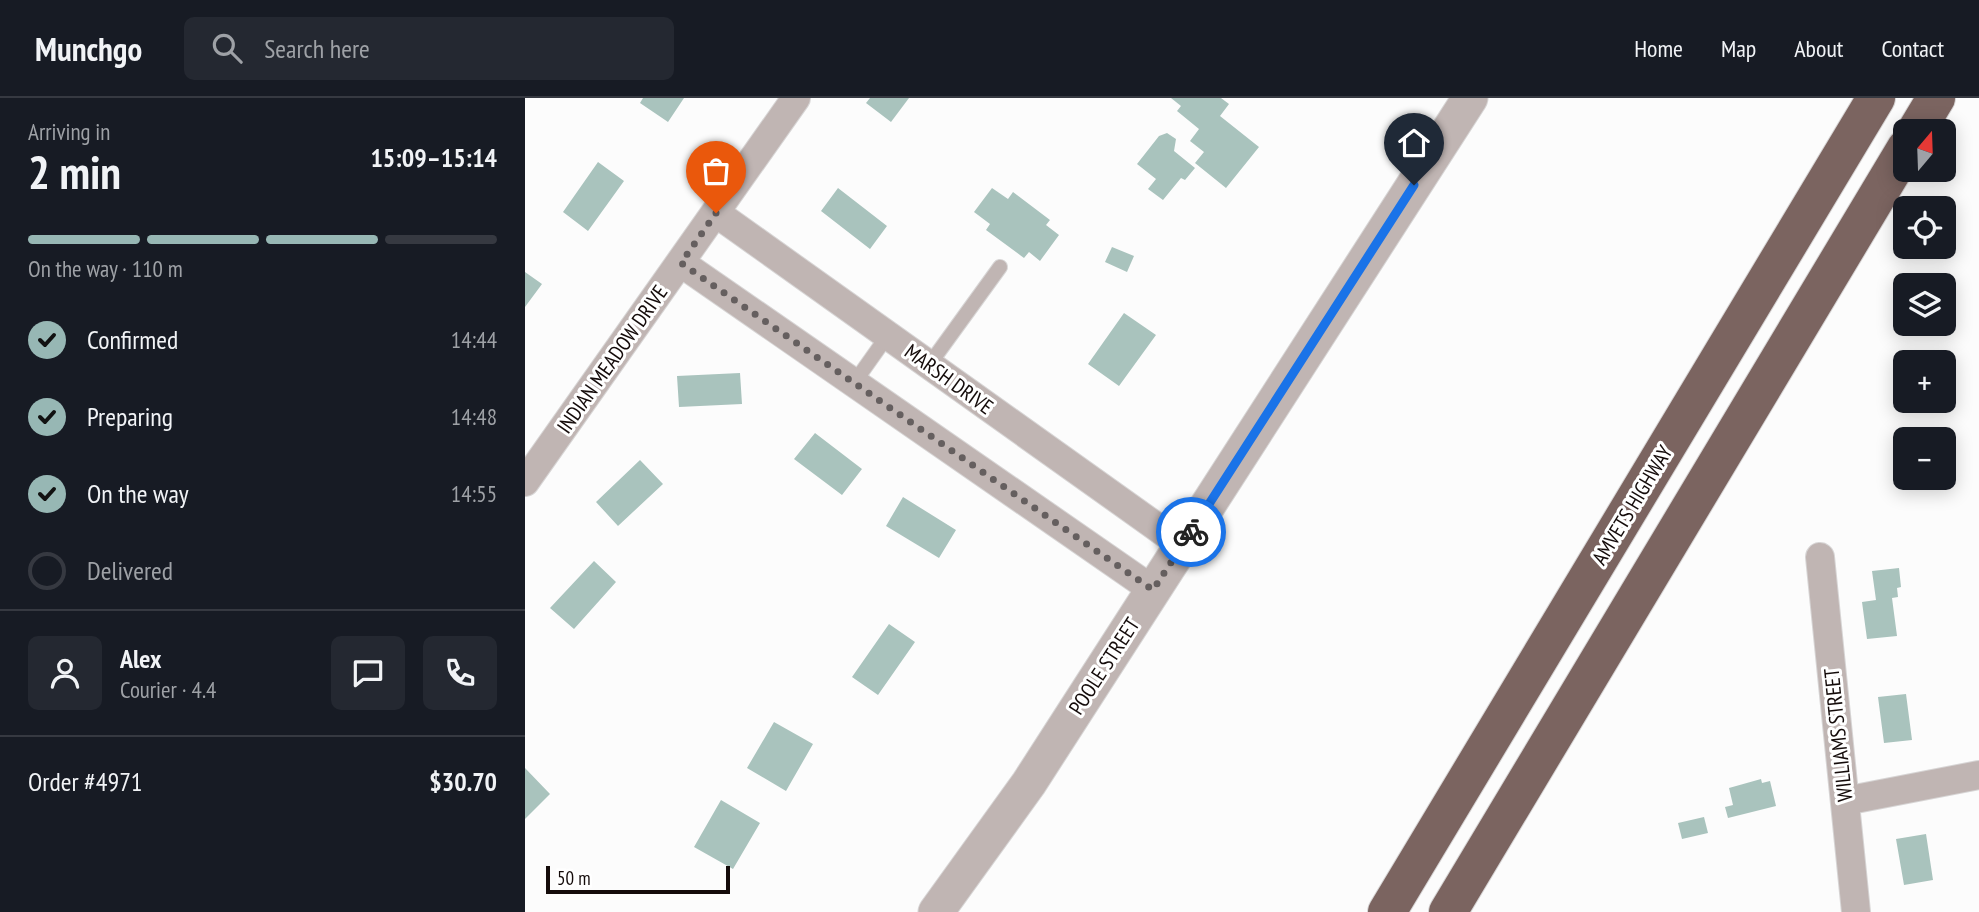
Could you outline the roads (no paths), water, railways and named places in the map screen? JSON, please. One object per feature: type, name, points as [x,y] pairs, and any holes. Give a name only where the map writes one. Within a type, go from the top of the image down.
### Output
[{"type":"highway","name":"AMVETS HIGHWAY","points":[[1388,912],[1876,98]]},
{"type":"highway","points":[[1923,119],[1936,98]]},
{"type":"highway","points":[[1448,912],[1893,170]]},
{"type":"street","name":"INDIAN MEADOW DRIVE","points":[[525,482],[796,98]]},
{"type":"street","name":"POOLE STREET","points":[[936,912],[1029,783],[1470,98]]},
{"type":"street","name":"MARSH DRIVE","points":[[716,213],[1182,545]]},
{"type":"street","points":[[681,263],[1153,590]]},
{"type":"street","name":"WILLIAMS STREET","points":[[1820,557],[1856,912]]},
{"type":"street","points":[[1845,801],[1979,775]]},
{"type":"lane","points":[[929,365],[1000,267]]},
{"type":"lane","points":[[854,383],[888,335]]}]
